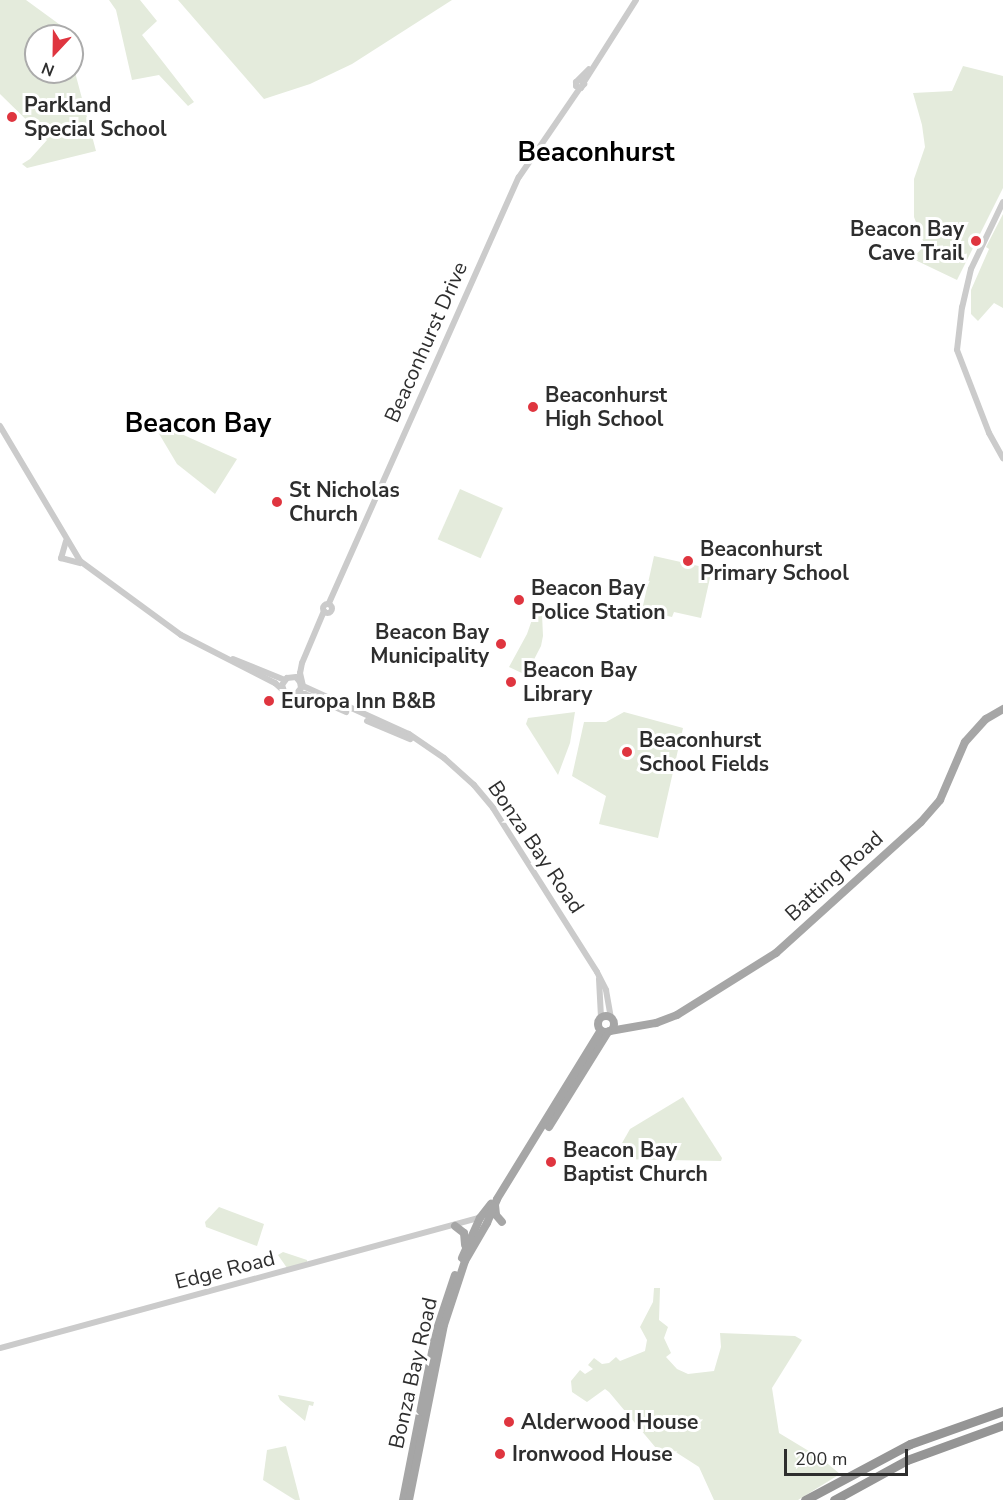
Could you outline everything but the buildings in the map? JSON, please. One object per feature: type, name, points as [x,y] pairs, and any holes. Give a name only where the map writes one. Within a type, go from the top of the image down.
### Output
[{"type":"highway","points":[[806,1500],[910,1444],[1003,1411]]},
{"type":"highway","points":[[834,1500],[907,1460],[942,1445],[1003,1425]]},
{"type":"main road","name":"Batting Road","points":[[606,1031],[669,1019],[701,1003],[776,953],[815,920],[931,812],[944,792],[965,742],[986,719],[1003,709]]},
{"type":"main road","name":"Batting Road","points":[[602,1018],[646,1024]]},
{"type":"main road","points":[[602,1018],[598,1025],[606,1031],[613,1027],[612,1019]]},
{"type":"main road","name":"Bonza Bay Road","points":[[404,1500],[436,1332],[465,1250],[482,1220],[606,1031]]},
{"type":"main road","points":[[496,1201],[496,1215],[502,1222]]},
{"type":"main road","name":"Bonza Bay Road","points":[[409,1500],[445,1321],[465,1261],[482,1220]]},
{"type":"main road","points":[[457,1225],[464,1233],[465,1250]]},
{"type":"street","name":"Beaconhurst Drive","points":[[302,663],[324,611],[322,606],[329,603],[519,177],[636,0]]},
{"type":"street","points":[[1003,202],[971,269],[962,307],[957,350],[989,434],[1003,458]]},
{"type":"street","points":[[0,426],[66,540],[84,564],[181,635],[275,683],[291,695],[297,693],[301,688],[302,663]]},
{"type":"street","points":[[66,540],[61,558],[84,564]]},
{"type":"street","points":[[230,659],[300,682]]},
{"type":"street","points":[[284,691],[287,678],[302,663]]},
{"type":"street","name":"Bonza Bay Road","points":[[300,682],[307,689],[409,734],[430,747],[465,777],[493,808],[599,978],[606,990],[612,1019]]},
{"type":"street","name":"Bonza Bay Road","points":[[297,693],[305,694],[430,747]]},
{"type":"street","name":"Bonza Bay Road","points":[[599,978],[602,1018]]},
{"type":"street","name":"Edge Road","points":[[0,1348],[482,1220]]},
{"type":"green space","points":[[0,0],[26,0],[59,24],[24,24],[24,84],[78,84],[96,151],[27,168],[22,164],[30,159],[47,140],[0,94]]},
{"type":"green space","points":[[109,0],[140,0],[157,21],[142,35],[194,102],[188,106],[159,75],[132,80],[116,10]]},
{"type":"green space","points":[[178,0],[452,0],[352,64],[310,84],[264,99]]},
{"type":"green space","points":[[963,66],[1003,76],[1003,188],[957,280],[911,258],[925,246],[914,217],[914,179],[925,147],[922,125],[913,93],[952,91]]},
{"type":"green space","points":[[1003,214],[1003,308],[994,303],[978,321],[971,314],[971,290],[989,249],[986,247]]},
{"type":"green space","points":[[157,423],[237,459],[215,494],[177,464],[155,427]]},
{"type":"green space","points":[[460,489],[503,508],[481,558],[438,539]]},
{"type":"green space","points":[[654,556],[712,569],[701,618],[674,612],[672,617],[642,610]]},
{"type":"green space","points":[[535,611],[542,614],[543,636],[541,646],[526,675],[509,667],[527,634]]},
{"type":"green space","points":[[575,712],[570,743],[558,775],[526,724],[528,718]]},
{"type":"green space","name":"Beaconhurst School Fields","points":[[624,712],[683,728],[658,838],[599,824],[606,796],[572,776],[584,722],[606,722]]},
{"type":"green space","points":[[683,1097],[722,1158],[721,1161],[613,1159],[630,1129]]},
{"type":"green space","points":[[219,1207],[264,1224],[257,1246],[206,1227],[205,1222]]},
{"type":"green space","points":[[283,1252],[307,1260],[307,1262],[287,1268],[278,1255]]},
{"type":"green space","points":[[654,1288],[660,1288],[659,1320],[668,1327],[664,1338],[671,1353],[666,1357],[677,1369],[688,1374],[714,1371],[721,1347],[720,1333],[795,1336],[802,1340],[772,1388],[779,1433],[822,1459],[840,1474],[798,1500],[714,1500],[699,1467],[674,1451],[656,1448],[609,1392],[605,1389],[587,1402],[572,1392],[571,1381],[580,1370],[585,1374],[593,1369],[588,1365],[594,1358],[602,1364],[609,1363],[616,1357],[620,1361],[645,1351],[647,1340],[640,1327],[653,1302]]},
{"type":"green space","points":[[278,1395],[314,1402],[313,1406],[309,1405],[305,1421],[280,1400]]},
{"type":"green space","points":[[286,1446],[300,1500],[295,1500],[263,1480],[267,1450]]},
{"type":"place","name":"Parkland Special School","points":[[12,117]]},
{"type":"place","name":"Beacon Bay Cave Trail","points":[[976,241]]},
{"type":"place","name":"Beaconhurst High School","points":[[533,407]]},
{"type":"place","name":"St Nicholas Church","points":[[277,502]]},
{"type":"place","name":"Beaconhurst Primary School","points":[[688,561]]},
{"type":"place","name":"Beacon Bay Police Station","points":[[519,600]]},
{"type":"place","name":"Beacon Bay Municipality","points":[[501,644]]},
{"type":"place","name":"Beacon Bay Library","points":[[511,682]]},
{"type":"place","name":"Europa Inn B&B","points":[[269,701]]},
{"type":"place","name":"Beaconhurst School Fields","points":[[627,752]]},
{"type":"place","name":"Beacon Bay Baptist Church","points":[[551,1162]]},
{"type":"place","name":"Alderwood House","points":[[509,1422]]},
{"type":"place","name":"Ironwood House","points":[[500,1454]]},
{"type":"district","name":"Beaconhurst","points":[[596,153]]},
{"type":"district","name":"Beacon Bay","points":[[198,424]]}]
